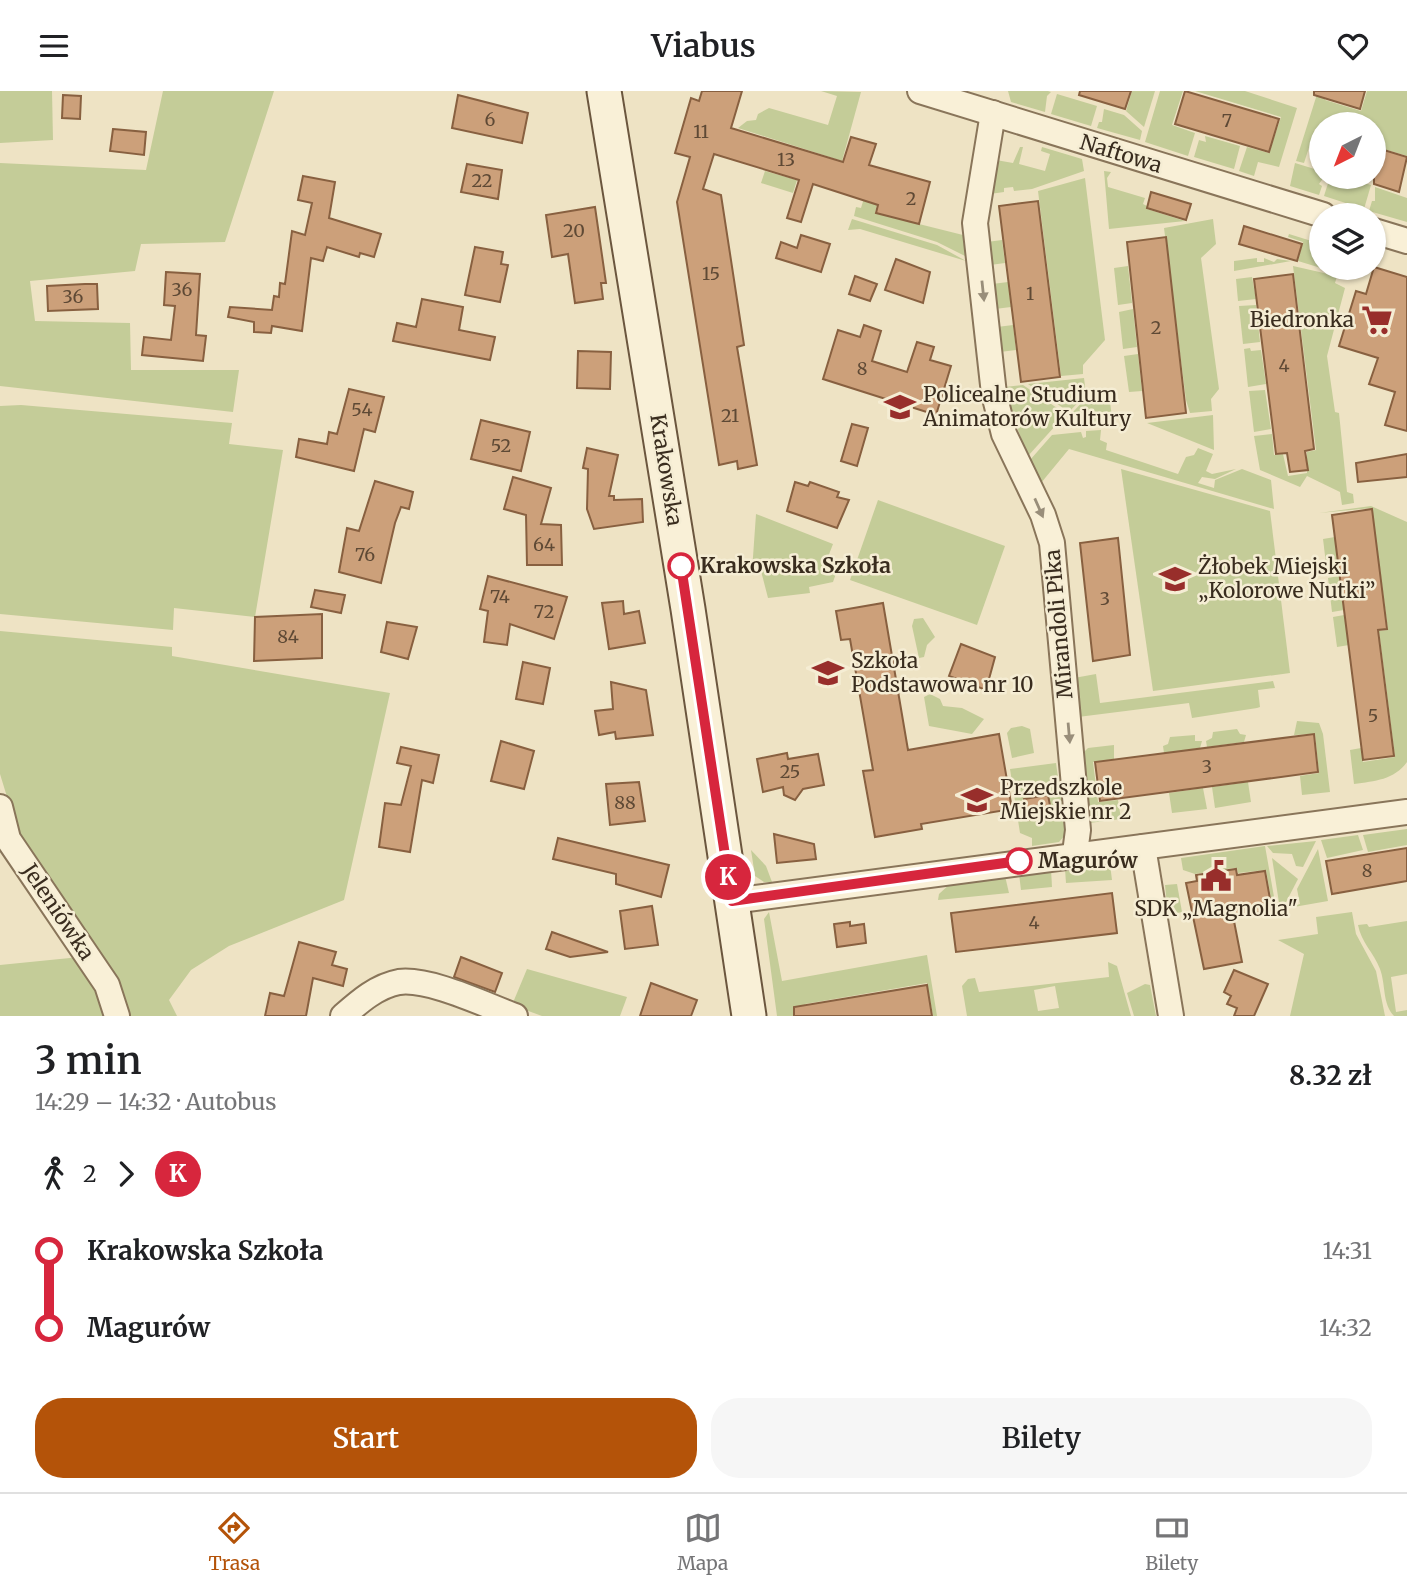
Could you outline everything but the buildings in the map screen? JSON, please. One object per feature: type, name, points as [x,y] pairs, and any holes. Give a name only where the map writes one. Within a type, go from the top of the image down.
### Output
[{"type":"main road","name":"Krakowska","points":[[604,91],[688,609],[749,1016]]},
{"type":"street","name":"Naftowa","points":[[920,91],[1309,211]]},
{"type":"street","name":"Mirandoli Pika","points":[[993,113],[975,223],[994,394],[1004,434],[1043,515],[1052,543],[1078,830],[1075,853]]},
{"type":"street","points":[[1386,235],[1407,241]]},
{"type":"street","name":"Jeleniówka","points":[[0,807],[8,839],[107,985],[117,1016]]},
{"type":"street","points":[[732,901],[1075,853],[1143,847],[1407,812]]},
{"type":"street","points":[[1143,847],[1171,1016]]},
{"type":"street","points":[[343,1016],[368,995],[398,982],[419,983],[515,1016]]},
{"type":"green space","points":[[0,91],[52,91],[53,140],[0,143]]},
{"type":"green space","points":[[163,91],[274,91],[225,242],[141,244],[135,271],[30,281],[35,321],[130,323],[131,370],[239,370],[233,412],[0,386],[0,163],[146,170]]},
{"type":"green space","points":[[821,91],[861,92],[842,161],[738,128],[747,121],[756,120],[758,114],[769,108],[828,125],[837,96]]},
{"type":"green space","points":[[1008,91],[1051,92],[1047,96],[1045,112],[1011,102]]},
{"type":"green space","points":[[1132,91],[1155,91],[1144,127],[1126,111]]},
{"type":"green space","points":[[1160,91],[1183,91],[1172,125],[1195,133],[1188,156],[1145,142]]},
{"type":"green space","points":[[1195,91],[1245,91],[1297,108],[1279,167],[1258,162],[1254,176],[1239,171],[1247,147],[1269,153],[1281,117]]},
{"type":"green space","points":[[1318,91],[1327,91],[1325,100],[1361,111],[1367,91],[1407,91],[1407,156],[1386,150],[1386,112],[1311,112]]},
{"type":"green space","points":[[1057,94],[1097,106],[1091,126],[1051,114]]},
{"type":"green space","points":[[1104,109],[1124,115],[1142,131],[1140,140],[1097,128],[1099,122],[1102,122]]},
{"type":"green space","points":[[1309,120],[1309,148],[1304,163],[1296,161]]},
{"type":"green space","points":[[1205,136],[1240,146],[1234,169],[1194,157],[1199,140],[1206,142]]},
{"type":"green space","points":[[1020,147],[1023,147],[1019,164],[1045,171],[1050,154],[1041,151],[1042,147],[1082,159],[1084,171],[1032,189],[1014,191],[1013,187],[1004,188],[1004,192],[990,194],[996,160],[1013,163]]},
{"type":"green space","points":[[1295,163],[1309,167],[1309,189],[1321,189],[1319,195],[1290,186]]},
{"type":"green space","points":[[765,171],[797,180],[793,193],[761,183]]},
{"type":"green space","points":[[1104,171],[1111,172],[1107,178],[1108,187],[1145,198],[1143,204],[1147,209],[1185,221],[1109,229]]},
{"type":"green space","points":[[872,172],[881,189],[875,213],[963,235],[965,256],[937,242],[854,216],[856,207],[861,208]]},
{"type":"green space","points":[[1085,178],[1105,340],[1083,365],[1083,374],[1061,376],[1038,191]]},
{"type":"green space","points":[[1326,189],[1370,189],[1366,203],[1346,203],[1324,196]]},
{"type":"green space","points":[[1375,189],[1407,198],[1407,222],[1386,216],[1386,203],[1371,203],[1375,201]]},
{"type":"green space","points":[[852,219],[937,245],[966,261],[860,229],[848,230]]},
{"type":"green space","points":[[1213,219],[1216,244],[1201,258],[1219,389],[1211,399],[1212,411],[1190,413],[1186,400],[1164,228]]},
{"type":"green space","points":[[1289,234],[1309,240],[1309,264],[1298,261],[1303,242],[1288,237]]},
{"type":"green space","points":[[1002,240],[1005,263],[990,265],[987,242]]},
{"type":"green space","points":[[1257,258],[1257,262],[1264,262],[1264,258],[1274,262],[1277,259],[1291,261],[1234,271],[1234,261]]},
{"type":"green space","points":[[1128,266],[1132,303],[1118,305],[1114,268]]},
{"type":"green space","points":[[1293,266],[1309,270],[1309,280],[1336,280],[1335,283],[1345,288],[1327,356],[1335,412],[1339,413],[1347,492],[1353,494],[1354,503],[1342,505],[1340,492],[1307,476],[1300,487],[1260,470],[1254,436],[1272,434],[1274,455],[1283,454],[1288,476],[1307,473],[1307,452],[1316,450]]},
{"type":"green space","points":[[1252,277],[1256,299],[1238,301],[1236,279]]},
{"type":"green space","points":[[1008,282],[1011,307],[995,309],[992,284]]},
{"type":"green space","points":[[1256,305],[1260,342],[1243,344],[1239,306]]},
{"type":"green space","points":[[1133,309],[1137,347],[1123,349],[1119,312]]},
{"type":"green space","points":[[1013,325],[1016,350],[1000,352],[997,327]]},
{"type":"green space","points":[[1250,348],[1251,351],[1261,350],[1266,384],[1248,387],[1244,349]]},
{"type":"green space","points":[[1138,354],[1142,391],[1129,392],[1124,356]]},
{"type":"green space","points":[[1084,378],[1086,394],[1069,412],[1028,384]]},
{"type":"green space","points":[[1023,385],[1066,414],[1028,456],[1009,407],[1005,387]]},
{"type":"green space","points":[[1265,390],[1271,429],[1254,432],[1249,391]]},
{"type":"green space","points":[[1093,397],[1095,404],[1110,402],[1113,425],[1102,426],[1072,413],[1086,398]]},
{"type":"green space","points":[[21,405],[232,423],[229,444],[283,450],[255,617],[174,608],[173,630],[0,614],[0,406]]},
{"type":"green space","points":[[1213,415],[1214,450],[1147,423]]},
{"type":"green space","points":[[1101,430],[1100,440],[1107,443],[1106,450],[1178,474],[1186,457],[1194,455],[1198,448],[1213,454],[1206,471],[1212,474],[1236,469],[1215,479],[1202,477],[1198,483],[1214,488],[1215,480],[1242,469],[1271,480],[1274,509],[1069,449],[1041,483],[1030,460],[1052,435],[1081,432],[1083,438],[1086,437],[1086,431]]},
{"type":"green space","points":[[1121,469],[1270,511],[1290,673],[1153,691]]},
{"type":"green space","points":[[878,500],[1005,546],[977,625],[850,580]]},
{"type":"green space","points":[[1371,506],[1407,522],[1407,762],[1390,776],[1354,784],[1350,750],[1361,748],[1363,762],[1395,757],[1379,631],[1388,630],[1372,508],[1319,513]]},
{"type":"green space","points":[[756,514],[833,544],[828,557],[840,562],[833,582],[809,587],[810,593],[768,598],[761,571],[752,571]]},
{"type":"green space","points":[[1335,537],[1338,571],[1327,572],[1323,539]]},
{"type":"green space","points":[[1339,576],[1344,610],[1332,612],[1328,578]]},
{"type":"green space","points":[[1344,615],[1349,645],[1337,647],[1333,617]]},
{"type":"green space","points":[[923,618],[935,637],[927,645],[924,657],[919,658],[912,626],[914,619]]},
{"type":"green space","points":[[0,631],[172,647],[172,656],[390,693],[344,900],[229,946],[191,970],[169,1000],[177,1016],[128,1016],[20,839],[0,774]]},
{"type":"green space","points":[[1096,674],[1100,703],[1273,681],[1275,688],[1258,690],[1260,707],[1192,718],[1189,703],[1078,717],[1074,678]]},
{"type":"green space","points":[[930,694],[940,699],[943,706],[962,708],[984,719],[972,734],[929,726],[924,697]]},
{"type":"green space","points":[[1297,721],[1319,723],[1323,734],[1330,792],[1302,795],[1300,776],[1319,773],[1315,734],[1294,735]]},
{"type":"green space","points":[[1022,726],[1030,729],[1034,753],[1012,758],[1007,733],[1011,728]]},
{"type":"green space","points":[[1237,729],[1240,734],[1246,735],[1244,742],[1207,747],[1206,741],[1212,738],[1213,732]]},
{"type":"green space","points":[[1195,735],[1195,741],[1202,741],[1200,748],[1164,753],[1163,746],[1168,744],[1170,737]]},
{"type":"green space","points":[[1114,745],[1114,759],[1093,762],[1098,802],[1118,800],[1121,819],[1089,823],[1080,756],[1088,748]]},
{"type":"green space","points":[[1056,763],[1061,799],[1070,803],[1073,826],[1059,842],[1032,846],[1032,838],[1020,833],[1010,769]]},
{"type":"green space","points":[[1248,782],[1251,802],[1215,808],[1212,787]]},
{"type":"green space","points":[[1203,788],[1207,809],[1172,813],[1169,793]]},
{"type":"green space","points":[[1407,829],[1407,845],[1368,852],[1363,835]]},
{"type":"green space","points":[[1358,835],[1363,850],[1327,858],[1321,840]]},
{"type":"green space","points":[[1316,841],[1303,867],[1296,866],[1292,854],[1273,853],[1267,846]]},
{"type":"green space","points":[[1265,846],[1276,908],[1273,909],[1266,870],[1238,873],[1237,868],[1234,868],[1195,874],[1183,870],[1181,858]]},
{"type":"green space","points":[[1318,849],[1328,901],[1288,908],[1300,904],[1297,889]]},
{"type":"green space","points":[[751,850],[766,866],[772,882],[764,882],[755,876]]},
{"type":"green space","points":[[1272,858],[1298,879],[1280,909]]},
{"type":"green space","points":[[1110,864],[1112,880],[1066,883],[1065,869]]},
{"type":"green space","points":[[1051,869],[1052,887],[1021,890],[1019,874]]},
{"type":"green space","points":[[1005,876],[1009,893],[938,900],[939,894],[951,883]]},
{"type":"green space","points":[[1177,884],[1182,912],[1168,915],[1165,885]]},
{"type":"green space","points":[[769,912],[782,981],[927,955],[937,1016],[933,1016],[927,983],[805,1004],[807,1016],[777,1016],[764,919]]},
{"type":"green space","points":[[1352,912],[1356,934],[1376,971],[1385,1016],[1290,1016],[1304,954],[1278,940],[1318,934],[1316,917]]},
{"type":"green space","points":[[1407,921],[1407,974],[1391,977],[1396,1012],[1407,1010],[1407,1016],[1394,1016],[1386,1000],[1380,969],[1358,925],[1367,924],[1369,927]]},
{"type":"green space","points":[[80,957],[98,987],[106,1016],[0,1016],[0,965]]},
{"type":"green space","points":[[1108,962],[1117,966],[1131,1016],[967,1016],[962,986],[968,979],[975,978],[979,992],[1109,977]],"holes":[[[1055,986],[1059,1008],[1038,1011],[1034,990]]]},
{"type":"green space","points":[[527,969],[627,997],[620,1016],[542,1016],[512,1005]]},
{"type":"green space","points":[[1145,984],[1150,985],[1156,1016],[1134,1016],[1127,993]]},
{"type":"bus line","name":"K","points":[[681,566],[712,786],[732,901],[1019,861]]},
{"type":"place","name":"Biedronka","points":[[1377,320]]},
{"type":"place","name":"Policealne Studium Animatorów Kultury","points":[[900,407]]},
{"type":"place","name":"Krakowska Szkoła","points":[[681,566]]},
{"type":"place","name":"Żłobek Miejski „Kolorowe Nutki”","points":[[1175,579]]},
{"type":"place","name":"Szkoła Podstawowa nr 10","points":[[828,673]]},
{"type":"place","name":"Przedszkole Miejskie nr 2","points":[[977,800]]},
{"type":"place","name":"Magurów","points":[[1019,861]]},
{"type":"place","name":"SDK „Magnolia\"","points":[[1216,876]]}]
